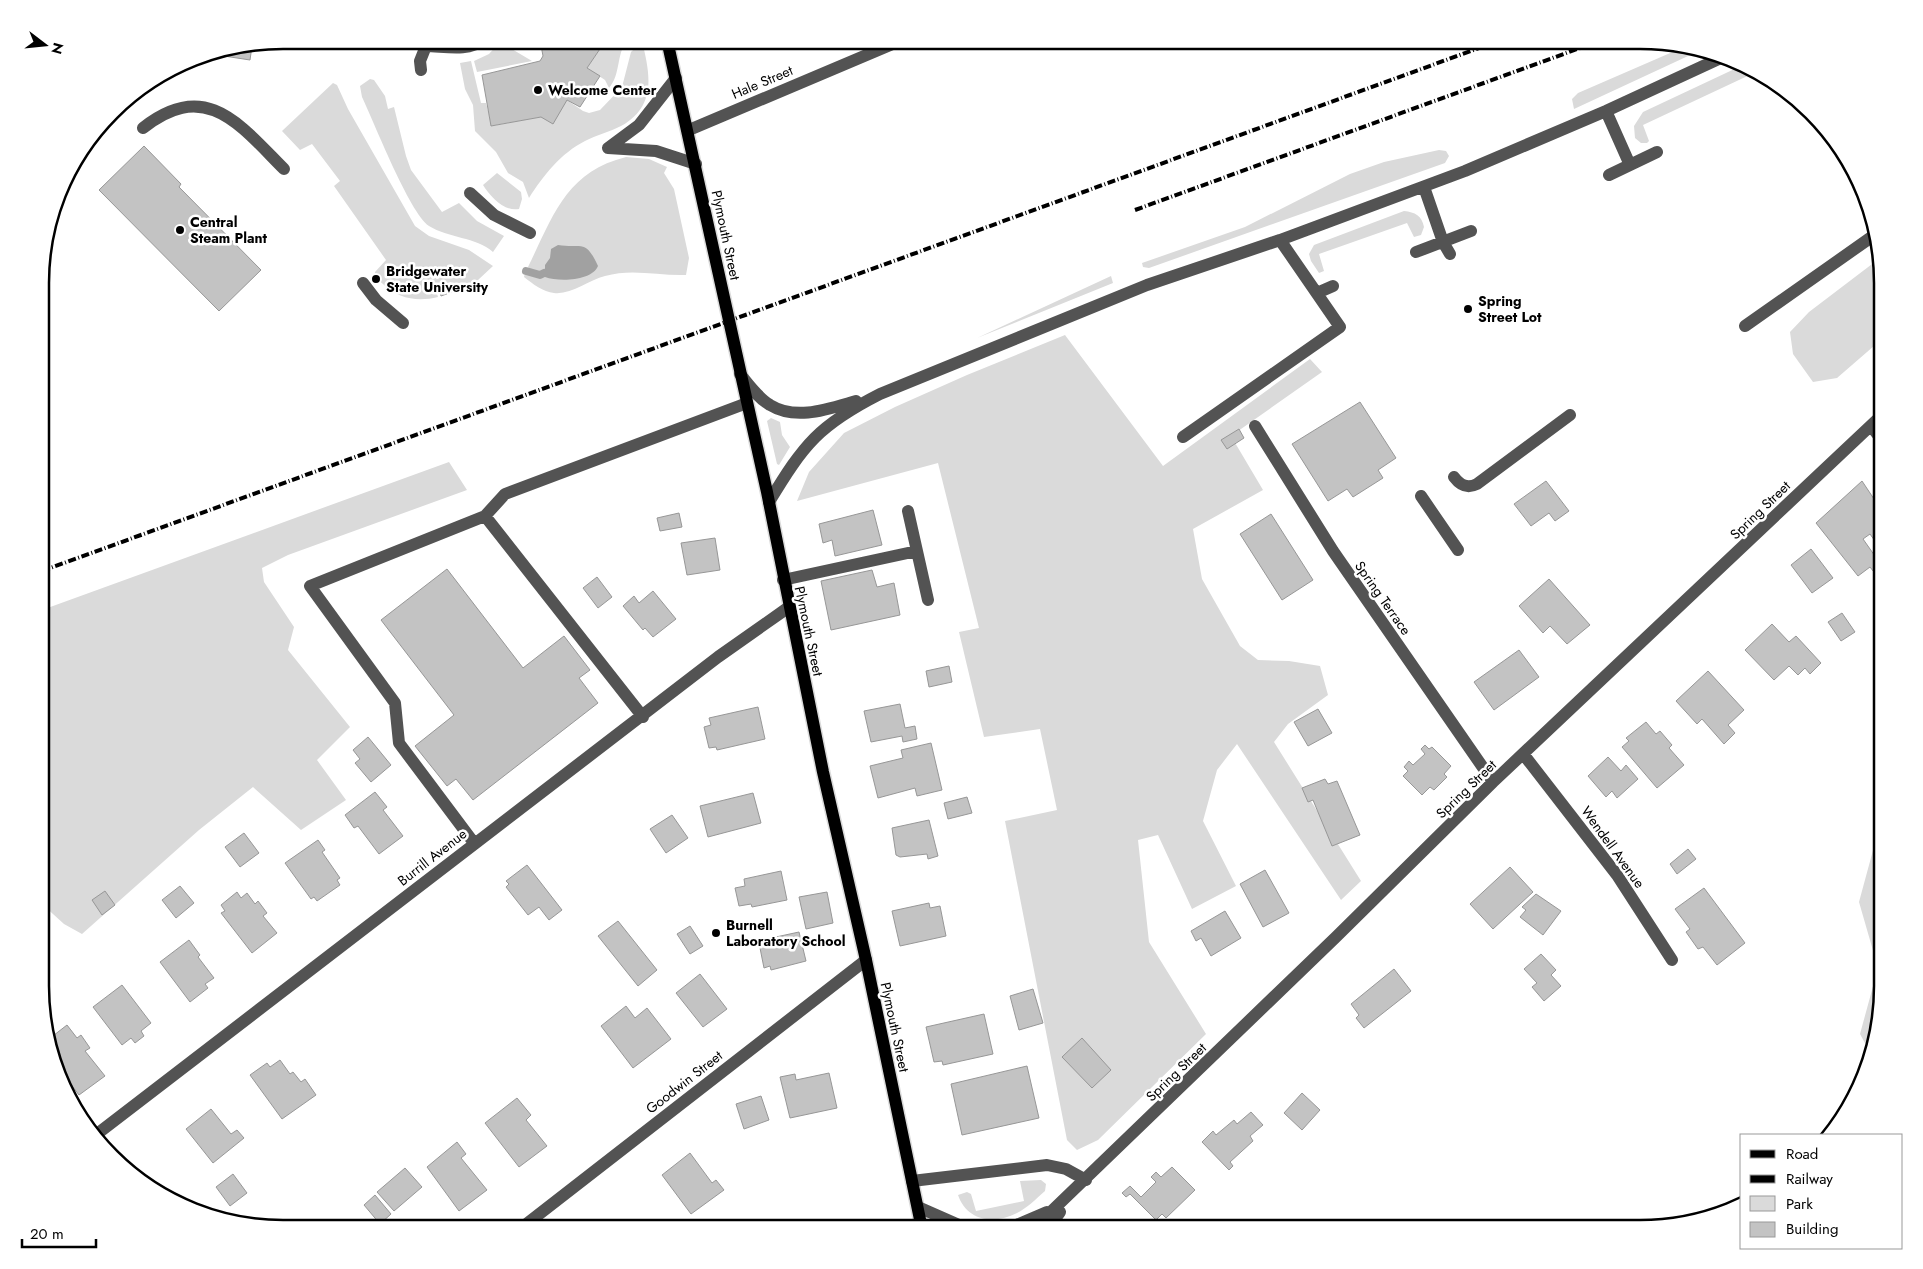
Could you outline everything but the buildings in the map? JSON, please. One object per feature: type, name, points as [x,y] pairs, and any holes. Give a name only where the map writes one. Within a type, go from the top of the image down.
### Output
[{"type":"main road","name":"Plymouth Street","points":[[670,49],[769,502],[783,580],[823,772],[866,960],[920,1220]]},
{"type":"street","points":[[421,70],[420,61],[425,49]]},
{"type":"street","name":"Hale Street","points":[[689,130],[881,49]]},
{"type":"street","points":[[769,502],[795,459],[823,428],[850,409],[880,394],[1147,285],[1280,240],[1424,187],[1606,111],[1714,61]]},
{"type":"street","points":[[676,78],[639,125],[608,148],[656,151],[696,164]]},
{"type":"street","points":[[143,128],[167,111],[194,106],[208,108],[236,120],[284,169]]},
{"type":"street","points":[[1606,111],[1630,165]]},
{"type":"street","points":[[1608,175],[1657,152]]},
{"type":"street","points":[[1424,187],[1443,242],[1450,254]]},
{"type":"street","points":[[470,193],[494,215],[530,233]]},
{"type":"street","points":[[1416,252],[1471,231]]},
{"type":"street","points":[[1745,326],[1870,238]]},
{"type":"street","points":[[1183,436],[1340,327],[1280,240]]},
{"type":"street","points":[[363,283],[376,300],[403,323]]},
{"type":"street","points":[[1316,293],[1333,286]]},
{"type":"street","points":[[740,374],[770,405],[794,413],[825,409],[880,394]]},
{"type":"street","points":[[474,843],[399,743],[395,703],[310,586],[485,516],[505,494],[747,403]]},
{"type":"street","points":[[1454,477],[1462,485],[1472,486],[1477,484],[1570,415]]},
{"type":"street","name":"Spring Street","points":[[1043,1220],[1076,1190],[1493,782],[1524,755],[1874,423]]},
{"type":"street","name":"Spring Terrace","points":[[1254,426],[1333,551],[1493,782]]},
{"type":"street","points":[[1871,426],[1874,430]]},
{"type":"street","points":[[1421,496],[1458,550]]},
{"type":"street","points":[[908,511],[928,600]]},
{"type":"street","points":[[485,516],[643,717]]},
{"type":"street","points":[[783,580],[917,551]]},
{"type":"street","name":"Burrill Avenue","points":[[100,1132],[474,843],[643,717],[752,631],[789,607]]},
{"type":"street","name":"Wendell Avenue","points":[[1524,755],[1617,875],[1672,960]]},
{"type":"street","name":"Goodwin Street","points":[[532,1220],[866,960]]},
{"type":"street","points":[[912,1181],[1047,1165],[1066,1169],[1086,1180]]},
{"type":"street","name":"Spring Street","points":[[1054,1220],[1076,1190]]},
{"type":"street","points":[[918,1207],[948,1220]]},
{"type":"street","points":[[1028,1220],[1056,1208]]},
{"type":"green space","points":[[494,49],[512,49],[532,61],[477,72],[474,61],[489,54]]},
{"type":"green space","points":[[600,49],[622,49],[613,83],[609,88],[605,80],[587,68]]},
{"type":"green space","points":[[634,49],[644,49],[647,65],[648,88],[646,99],[641,109],[633,118],[621,126],[589,139],[568,152],[547,173],[529,198],[523,182],[508,173],[496,152],[475,131],[473,105],[465,89],[460,63],[471,61],[481,103],[486,103],[492,126],[541,117],[567,100],[589,113],[600,110],[622,87],[631,52]]},
{"type":"green space","points":[[1674,51],[1691,54],[1574,109],[1572,99],[1578,93]]},
{"type":"green space","points":[[1735,69],[1749,75],[1643,125],[1649,141],[1647,143],[1641,143],[1635,138],[1634,126],[1643,112]]},
{"type":"green space","points":[[370,79],[374,80],[385,96],[388,109],[394,107],[411,170],[442,212],[459,203],[477,221],[504,236],[493,252],[478,243],[437,230],[429,226],[421,217],[402,186],[362,97],[360,86]]},
{"type":"green space","points":[[333,83],[337,85],[348,109],[415,226],[429,236],[469,250],[493,266],[478,280],[455,292],[451,282],[435,287],[438,297],[416,299],[395,293],[377,279],[375,272],[386,260],[334,186],[340,181],[312,144],[300,150],[282,131]]},
{"type":"green space","points":[[1439,150],[1446,151],[1449,156],[1445,163],[1149,268],[1143,267],[1142,263],[1245,227],[1350,174],[1384,162]]},
{"type":"green space","points":[[626,157],[649,159],[667,167],[664,173],[674,189],[689,258],[686,275],[635,272],[615,274],[560,293],[546,291],[524,277],[525,273],[530,275],[531,272],[528,267],[545,230],[564,198],[575,185],[589,173],[606,164]]},
{"type":"green space","points":[[497,173],[521,192],[522,199],[519,209],[503,206],[489,194],[483,185]]},
{"type":"green space","points":[[1404,211],[1411,212],[1420,217],[1424,227],[1421,235],[1414,237],[1407,223],[1319,254],[1324,271],[1319,273],[1311,261],[1309,254],[1314,245]]},
{"type":"green space","points":[[1873,263],[1874,346],[1837,378],[1813,382],[1793,354],[1790,332],[1809,312]]},
{"type":"green space","points":[[1111,276],[1113,283],[977,338]]},
{"type":"green space","points":[[1065,335],[1163,466],[1310,359],[1322,372],[1231,436],[1263,490],[1193,529],[1202,579],[1240,646],[1258,660],[1289,661],[1320,666],[1328,695],[1288,724],[1274,742],[1361,881],[1341,900],[1237,744],[1217,770],[1203,821],[1236,886],[1192,909],[1158,835],[1138,840],[1149,942],[1206,1034],[1098,1140],[1077,1150],[1067,1140],[1005,821],[1057,810],[1040,729],[984,737],[959,632],[979,628],[938,463],[797,501],[809,472],[844,433],[895,407],[967,375]]},
{"type":"green space","points":[[771,418],[780,422],[782,435],[790,447],[779,465],[777,464],[767,421]]},
{"type":"green space","points":[[449,462],[467,490],[288,555],[262,568],[264,582],[294,627],[288,650],[350,727],[317,760],[346,800],[301,830],[253,787],[199,830],[82,934],[64,924],[49,910],[49,607]]},
{"type":"green space","points":[[1874,847],[1874,954],[1859,902]]},
{"type":"green space","points":[[1874,983],[1874,1001],[1866,1046],[1860,1034]]},
{"type":"green space","points":[[1041,1180],[1046,1184],[1045,1191],[1021,1211],[999,1219],[982,1218],[975,1215],[962,1204],[958,1195],[967,1192],[971,1194],[976,1211],[1024,1201],[1020,1181]]},
{"type":"shaded area","points":[[558,245],[582,246],[586,248],[594,257],[598,266],[595,271],[589,275],[566,280],[545,277],[545,265],[550,258],[551,249]]},
{"type":"waterway","points":[[526,271],[540,275],[544,273]]},
{"type":"railway","points":[[49,568],[1476,49]]},
{"type":"railway","points":[[1135,210],[1577,49]]},
{"type":"place","name":"Welcome Center","points":[[538,90]]},
{"type":"place","name":"Central Steam Plant","points":[[180,230]]},
{"type":"place","name":"Bridgewater State University","points":[[376,279]]},
{"type":"place","name":"Spring Street Lot","points":[[1468,309]]},
{"type":"place","name":"Burnell Laboratory School","points":[[716,933]]}]
